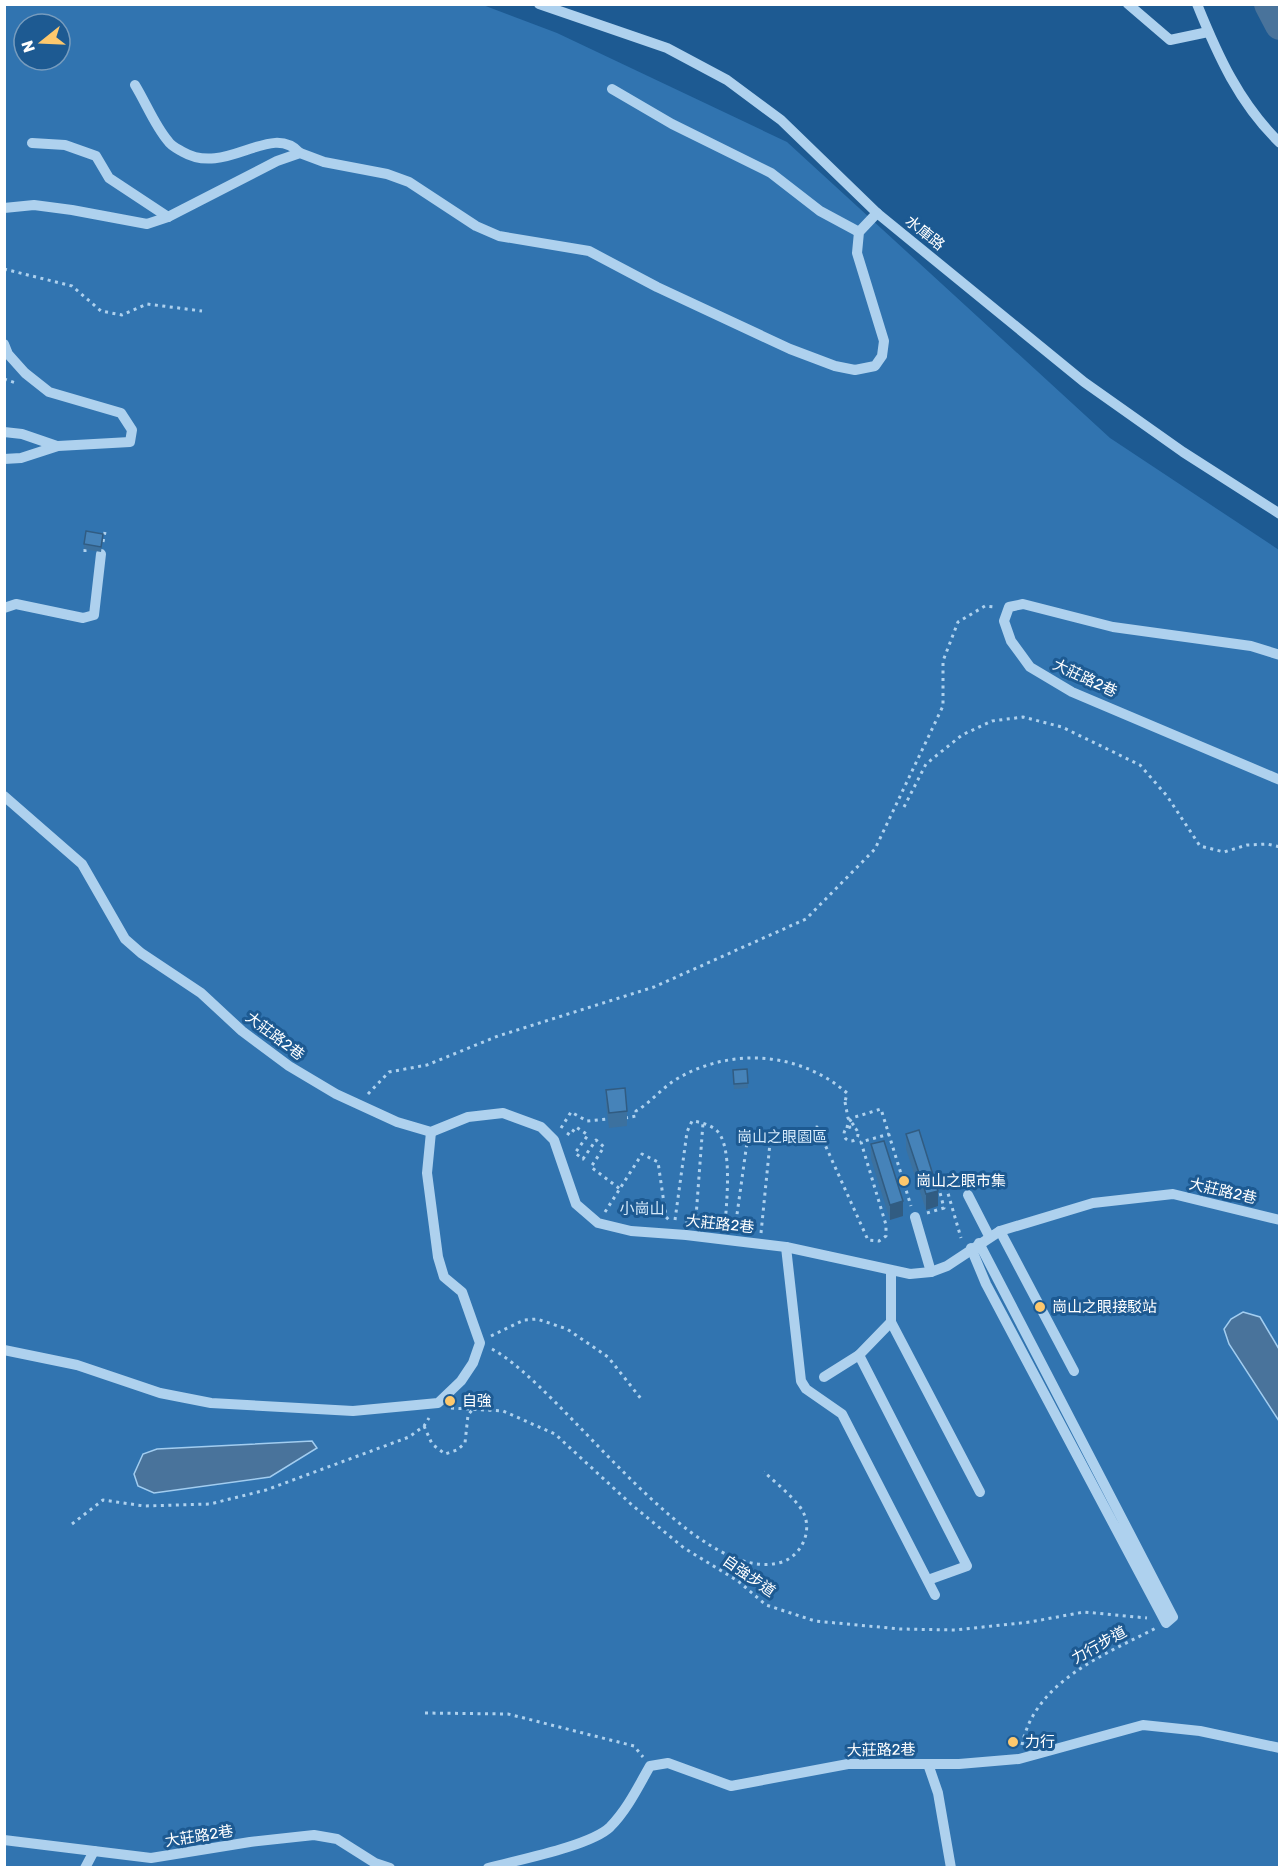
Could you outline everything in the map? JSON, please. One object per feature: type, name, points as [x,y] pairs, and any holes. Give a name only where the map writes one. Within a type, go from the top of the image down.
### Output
[{"type":"street","name":"水庫路","points":[[539,4],[667,48],[727,80],[781,120],[877,213],[1084,382],[1183,452],[1280,514]]},
{"type":"street","points":[[1128,4],[1170,40],[1208,32]]},
{"type":"street","points":[[1197,4],[1221,64],[1265,129],[1280,143]]},
{"type":"street","points":[[135,85],[169,142],[193,158],[215,160],[278,140],[294,146],[300,153],[324,162],[387,174],[409,182],[476,226],[498,236],[589,251],[657,287],[789,349],[835,366],[855,370],[875,366],[882,356],[884,341],[857,253],[858,232],[877,213]]},
{"type":"street","points":[[612,89],[672,124],[771,173],[820,211],[858,232]]},
{"type":"street","points":[[32,143],[65,145],[96,156],[109,178],[168,217]]},
{"type":"street","points":[[4,208],[34,206],[72,210],[147,224],[168,217],[277,161],[300,153]]},
{"type":"street","points":[[4,344],[8,354],[25,373],[49,392],[121,413],[132,430],[130,442],[58,446],[21,458],[4,459]]},
{"type":"street","points":[[4,432],[22,434],[58,446]]},
{"type":"street","points":[[4,608],[16,604],[83,618],[94,615],[101,554]]},
{"type":"street","points":[[1009,607],[1023,604],[1113,627],[1251,646],[1280,655]]},
{"type":"street","name":"大莊路2巷","points":[[1009,607],[1004,621],[1011,641],[1030,667],[1072,692],[1280,780]]},
{"type":"street","name":"大莊路2巷","points":[[4,796],[82,864],[125,939],[201,993],[242,1031],[289,1066],[336,1094],[397,1122],[431,1132],[468,1118],[503,1113],[541,1127],[554,1140],[576,1204],[598,1223],[631,1231],[786,1247],[910,1274],[931,1272],[947,1266],[994,1233],[1093,1203],[1173,1194],[1280,1220]]},
{"type":"street","points":[[4,1350],[77,1365],[160,1393],[211,1403],[353,1411],[438,1403],[461,1381],[473,1362],[480,1343],[462,1292],[444,1277],[438,1257],[427,1173],[431,1132]]},
{"type":"street","points":[[968,1195],[994,1233],[1074,1371]]},
{"type":"street","points":[[915,1217],[931,1272]]},
{"type":"street","points":[[786,1247],[801,1381],[806,1389],[842,1414],[935,1595]]},
{"type":"street","points":[[972,1248],[1173,1617],[1166,1623]]},
{"type":"street","points":[[891,1271],[891,1322],[980,1492]]},
{"type":"street","points":[[824,1377],[859,1355],[891,1322]]},
{"type":"street","points":[[859,1355],[967,1566],[928,1580]]},
{"type":"street","name":"大莊路2巷","points":[[650,1766],[668,1763],[731,1786],[848,1764],[928,1764],[1019,1759],[1143,1725],[1200,1731],[1280,1748]]},
{"type":"street","points":[[928,1764],[938,1793],[951,1868]]},
{"type":"street","points":[[488,1868],[583,1841],[608,1829],[626,1808],[650,1766]]},
{"type":"street","name":"大莊路2巷","points":[[4,1840],[151,1858],[250,1842],[314,1835],[337,1839],[371,1865],[390,1868]]},
{"type":"street","points":[[86,1868],[94,1851]]},
{"type":"path","points":[[4,269],[72,286],[101,311],[122,315],[147,304],[202,311]]},
{"type":"path","points":[[358,1104],[389,1072],[428,1065],[498,1036],[654,987],[806,919],[875,849],[943,706],[944,661],[958,622],[985,606],[1009,607]]},
{"type":"path","points":[[904,807],[926,764],[962,735],[992,721],[1023,717],[1062,727],[1140,765],[1167,796],[1200,846],[1224,852],[1247,845],[1267,844],[1280,847]]},
{"type":"path","points":[[620,1188],[591,1167],[604,1147],[596,1140],[583,1159],[575,1153],[588,1136],[576,1127],[570,1136],[560,1129],[570,1112],[587,1121],[636,1116],[636,1111],[678,1078],[710,1064],[742,1057],[788,1061],[817,1073],[847,1093],[845,1102],[848,1119],[856,1128],[857,1139],[849,1142],[843,1135],[848,1122],[855,1117],[881,1109],[915,1217],[944,1208],[938,1185],[945,1182],[972,1248]]},
{"type":"path","points":[[598,1223],[642,1154],[658,1162],[666,1217],[672,1221],[677,1220],[687,1132],[692,1121],[703,1123],[717,1130],[722,1139],[728,1176],[725,1229],[729,1232],[735,1229],[748,1135],[761,1131],[781,1136],[817,1127],[868,1240],[873,1242],[886,1236],[886,1225],[861,1142],[889,1134]]},
{"type":"path","points":[[686,1235],[687,1218],[696,1216],[703,1123]]},
{"type":"path","points":[[847,1128],[856,1128]]},
{"type":"path","points":[[760,1243],[771,1133]]},
{"type":"path","points":[[642,1400],[608,1357],[567,1329],[537,1319],[524,1320],[501,1329],[480,1343],[508,1358],[581,1426],[616,1467],[657,1505],[705,1542],[744,1561],[775,1564],[794,1558],[805,1543],[807,1532],[802,1508],[764,1472]]},
{"type":"path","points":[[72,1524],[103,1500],[144,1506],[210,1504],[266,1490],[409,1437],[424,1426],[438,1403]]},
{"type":"path","name":"自強步道","points":[[438,1403],[450,1408],[503,1411],[555,1434],[632,1505],[684,1548],[738,1581],[766,1605],[814,1621],[900,1629],[955,1630],[1030,1622],[1084,1612],[1157,1619],[1166,1623]]},
{"type":"path","points":[[424,1426],[432,1444],[445,1454],[457,1450],[465,1443],[468,1415],[473,1409]]},
{"type":"path","name":"力行步道","points":[[1019,1759],[1025,1728],[1047,1696],[1081,1666],[1166,1623]]},
{"type":"path","points":[[425,1713],[508,1714],[634,1746],[650,1766]]},
{"type":"green space","name":"小崗山","points":[[5,5],[483,5],[557,33],[787,142],[1110,438],[1279,550],[1279,1867],[5,1868]]},
{"type":"shaded area","points":[[1243,1312],[1260,1317],[1279,1349],[1279,1421],[1229,1344],[1224,1329],[1231,1319]]},
{"type":"shaded area","points":[[312,1441],[317,1448],[270,1477],[154,1493],[138,1486],[134,1474],[143,1454],[157,1449]]},
{"type":"building","points":[[86,531],[103,534],[101,547],[84,544]]},
{"type":"building","points":[[747,1069],[748,1083],[734,1084],[733,1070]]},
{"type":"building","points":[[625,1088],[627,1111],[609,1113],[606,1090]]},
{"type":"building","points":[[919,1130],[938,1191],[926,1194],[906,1134]]},
{"type":"building","points":[[884,1141],[903,1201],[890,1205],[871,1144]]},
{"type":"waterway","points":[[1269,4],[1280,25]]},
{"type":"place","name":"崗山之眼市集","points":[[904,1181]]},
{"type":"place","name":"崗山之眼接駁站","points":[[1040,1307]]},
{"type":"place","name":"自強","points":[[450,1401]]},
{"type":"place","name":"力行","points":[[1013,1742]]},
{"type":"park label","name":"崗山之眼園區","points":[[782,1137]]}]
